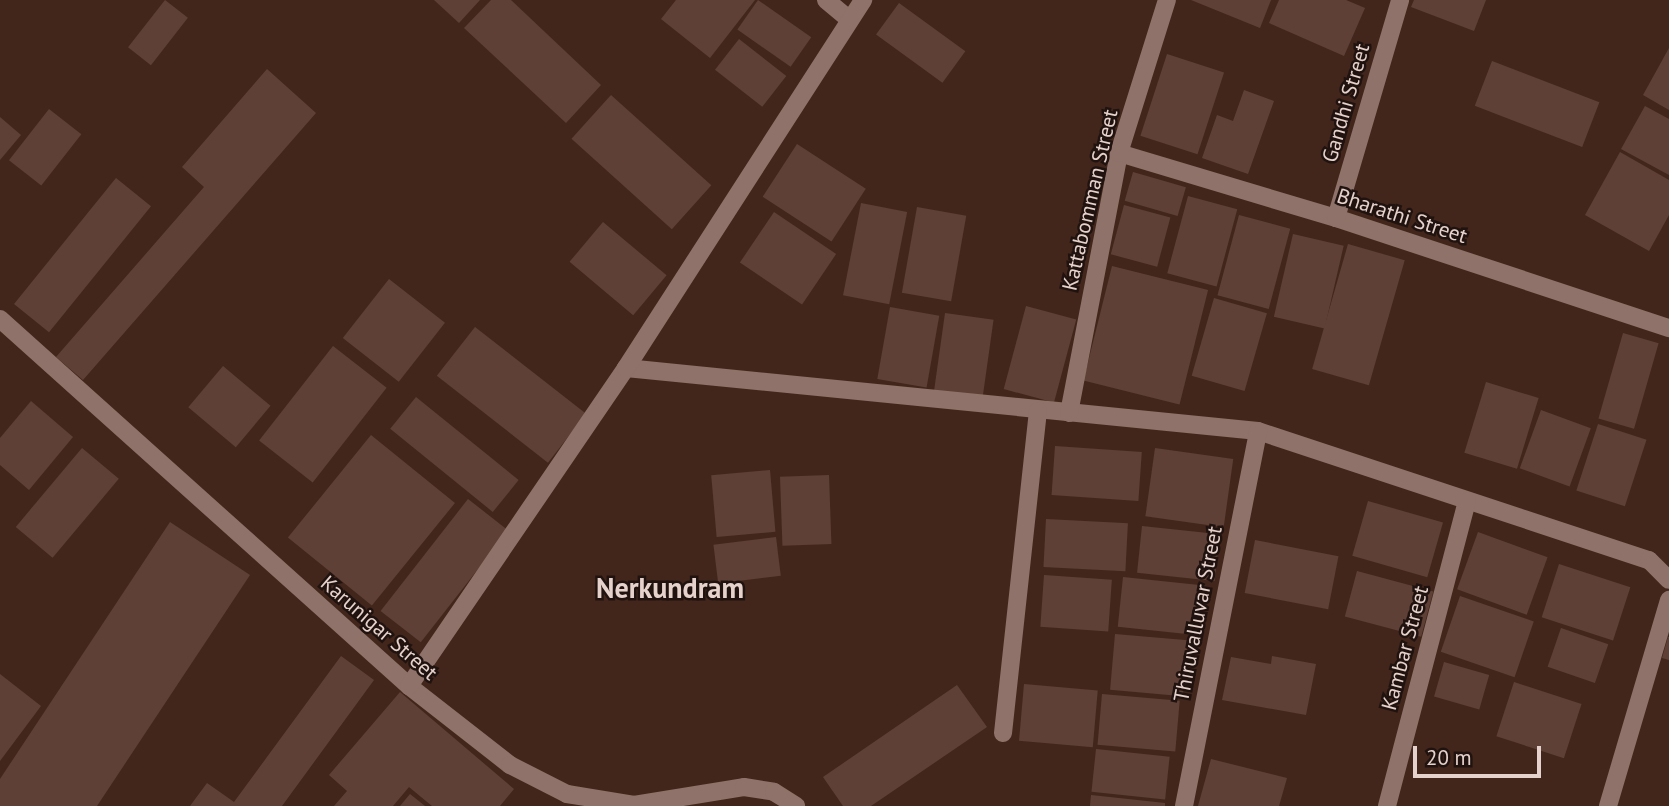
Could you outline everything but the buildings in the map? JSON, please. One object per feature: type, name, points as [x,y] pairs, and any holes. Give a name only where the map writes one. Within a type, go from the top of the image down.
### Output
[{"type":"street","points":[[826,0],[850,20]]},
{"type":"street","points":[[409,687],[626,368],[863,0]]},
{"type":"street","name":"Kattabomman Street","points":[[1069,413],[1119,153],[1167,0]]},
{"type":"street","name":"Gandhi Street","points":[[1336,218],[1400,0]]},
{"type":"street","name":"Bharathi Street","points":[[1119,153],[1336,218],[1669,328]]},
{"type":"street","name":"Karunigar Street","points":[[0,319],[409,687],[510,765],[567,794],[634,805],[744,787],[774,792],[796,806]]},
{"type":"street","points":[[626,368],[1258,431],[1649,560],[1669,580]]},
{"type":"street","points":[[1003,733],[1038,411]]},
{"type":"street","name":"Thiruvalluvar Street","points":[[1184,806],[1258,431]]},
{"type":"street","name":"Kambar Street","points":[[1387,806],[1467,501]]},
{"type":"street","points":[[1608,806],[1669,600]]},
{"type":"district","name":"Nerkundram","points":[[670,588]]}]
